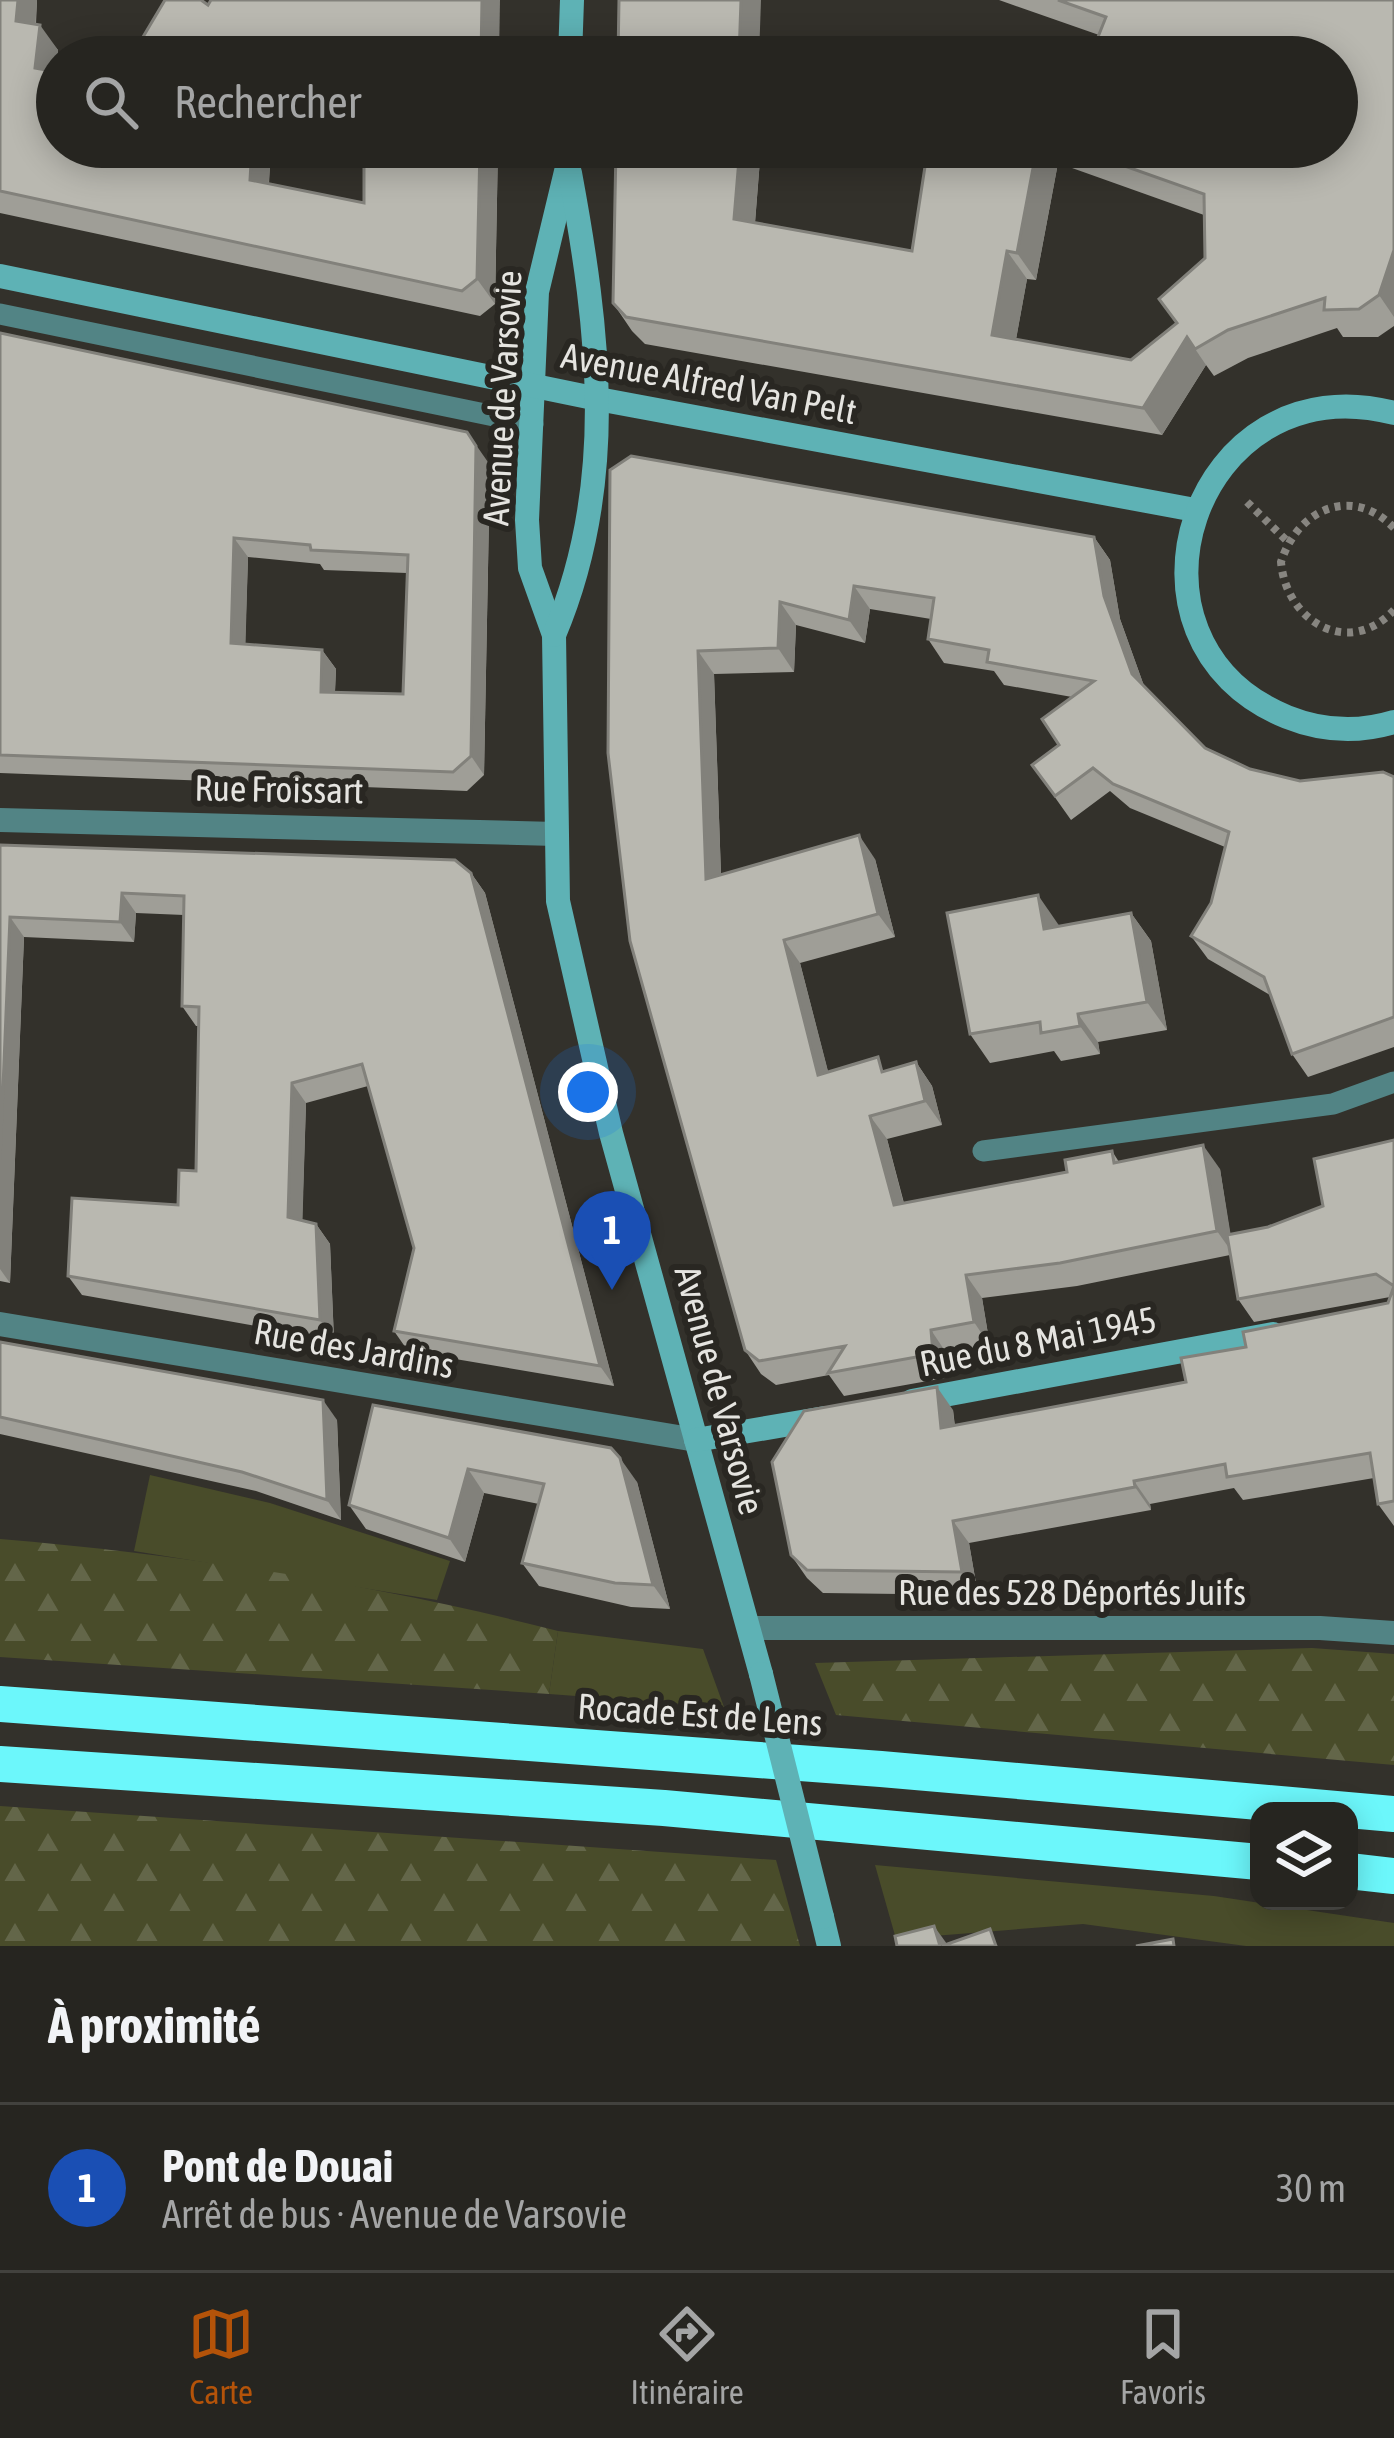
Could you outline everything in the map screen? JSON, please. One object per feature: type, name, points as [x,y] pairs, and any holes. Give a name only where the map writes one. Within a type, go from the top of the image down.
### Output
[{"type":"highway","name":"Rocade Est de Lens","points":[[0,1704],[881,1769],[1394,1814]]},
{"type":"highway","points":[[0,1764],[664,1808],[1250,1861]]},
{"type":"highway","points":[[1358,1872],[1394,1876]]},
{"type":"main road","points":[[571,36],[572,0]]},
{"type":"main road","name":"Avenue de Varsovie","points":[[565,168],[537,292],[530,568],[554,635],[556,834],[566,947],[829,1946]]},
{"type":"main road","name":"Avenue de Varsovie","points":[[554,635],[588,536],[598,399],[595,308],[570,168]]},
{"type":"main road","name":"Avenue Alfred Van Pelt","points":[[0,277],[598,399],[1195,510]]},
{"type":"main road","points":[[1394,413],[1325,406],[1283,418],[1246,440],[1215,472],[1195,510],[1184,565],[1193,620],[1220,669],[1262,707],[1314,728],[1370,730],[1394,722]]},
{"type":"main road","name":"Rue du 8 Mai 1945","points":[[887,1406],[1303,1329]]},
{"type":"main road","points":[[696,1440],[841,1415]]},
{"type":"street","name":"Rue Froissart","points":[[0,820],[556,834]]},
{"type":"street","name":"Rue des Jardins","points":[[0,1324],[696,1440]]},
{"type":"street","name":"Rue des 528 Déportés Juifs","points":[[749,1628],[1320,1628],[1394,1633]]},
{"type":"lane","points":[[0,314],[533,424]]},
{"type":"lane","points":[[982,1151],[1333,1104],[1394,1082]]},
{"type":"path","points":[[1215,472],[1288,541]]},
{"type":"path","points":[[1394,528],[1363,507],[1341,505],[1300,523],[1288,541],[1283,585],[1308,621],[1351,633],[1372,627],[1394,610]]},
{"type":"green space","points":[[150,1475],[270,1503],[450,1561],[437,1600],[134,1551]]},
{"type":"green space","points":[[0,1539],[281,1573],[558,1631],[549,1694],[0,1657]]},
{"type":"green space","points":[[558,1631],[703,1649],[724,1707],[549,1694]]},
{"type":"green space","points":[[1312,1648],[1394,1654],[1394,1765],[836,1715],[815,1663]]},
{"type":"green space","points":[[0,1806],[776,1860],[800,1946],[0,1946]]},
{"type":"green space","points":[[875,1865],[1214,1896],[1250,1901],[1250,1910],[1307,1910],[1394,1923],[1394,1946],[1246,1946],[1083,1924],[896,1939]]},
{"type":"building","points":[[0,0],[18,0],[16,21],[40,25],[35,68],[36,168],[251,168],[250,180],[364,203],[364,168],[480,168],[477,279],[462,291],[0,191]]},
{"type":"building","points":[[165,0],[201,0],[208,5],[211,0],[482,0],[481,36],[144,36]]},
{"type":"building","points":[[619,0],[741,0],[740,36],[618,36]]},
{"type":"building","points":[[1058,0],[1394,0],[1394,250],[1379,295],[1359,309],[1324,310],[1325,298],[1228,330],[1195,349],[1187,337],[1143,408],[626,317],[613,303],[616,168],[738,168],[734,219],[912,251],[925,168],[1033,168],[1017,253],[1007,251],[992,335],[1131,360],[1177,323],[1159,299],[1205,258],[1204,194],[1130,168],[1358,168],[1358,36],[1098,36],[1106,17]]},
{"type":"building","points":[[0,333],[467,432],[476,446],[471,756],[453,772],[0,755]],"holes":[[[234,538],[310,545],[311,550],[408,555],[403,694],[321,692],[322,650],[231,643]]]},
{"type":"building","points":[[631,456],[1094,537],[1104,596],[1132,674],[1205,748],[1250,769],[1300,781],[1383,772],[1394,777],[1394,1017],[1292,1054],[1264,977],[1191,936],[1211,903],[1229,832],[1113,784],[1093,768],[1055,796],[1032,765],[1059,745],[1042,719],[1094,681],[987,662],[989,650],[928,639],[934,598],[854,586],[849,620],[780,602],[778,648],[698,651],[706,879],[859,835],[878,914],[784,940],[818,1075],[878,1057],[882,1072],[916,1062],[925,1101],[870,1116],[894,1205],[1067,1172],[1065,1160],[1112,1151],[1114,1163],[1203,1145],[1217,1231],[1060,1263],[966,1275],[974,1322],[931,1330],[933,1354],[828,1373],[845,1346],[759,1361],[745,1350],[630,941],[608,753],[610,470]]},
{"type":"building","points":[[0,845],[455,860],[471,873],[600,1366],[394,1331],[414,1248],[362,1064],[292,1083],[288,1217],[316,1224],[320,1320],[68,1276],[72,1198],[178,1205],[179,1170],[196,1171],[199,1007],[182,1006],[184,896],[122,893],[120,922],[10,917],[0,1160]]},
{"type":"building","points":[[1038,895],[1044,929],[1131,913],[1147,1002],[1078,1014],[1080,1026],[1041,1033],[1040,1022],[970,1034],[947,913]]},
{"type":"building","points":[[1394,1140],[1394,1286],[1376,1274],[1238,1299],[1227,1235],[1268,1227],[1323,1206],[1314,1159]]},
{"type":"building","points":[[1394,1286],[1394,1501],[1378,1504],[1370,1453],[1227,1477],[1225,1464],[1134,1481],[1135,1487],[953,1521],[962,1572],[807,1570],[791,1555],[772,1462],[804,1411],[937,1387],[941,1428],[1186,1382],[1181,1358],[1246,1347],[1243,1332],[1388,1303]]},
{"type":"building","points":[[0,1342],[323,1400],[327,1500],[242,1472],[0,1417]]},
{"type":"building","points":[[373,1405],[611,1448],[620,1458],[653,1585],[615,1583],[522,1563],[544,1484],[468,1469],[449,1538],[349,1505]]},
{"type":"building","points":[[934,1926],[940,1946],[897,1946],[895,1936]]},
{"type":"building","points":[[990,1929],[996,1946],[942,1946]]},
{"type":"building","points":[[1173,1939],[1174,1946],[1136,1946]]},
{"type":"place","name":"Pont de Douai","points":[[612,1290]]}]
